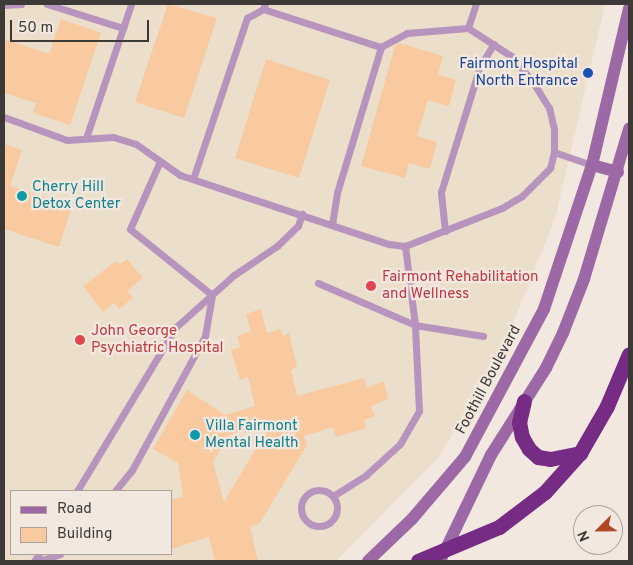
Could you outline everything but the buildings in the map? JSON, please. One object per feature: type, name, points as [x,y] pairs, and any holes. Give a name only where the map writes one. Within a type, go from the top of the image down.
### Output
[{"type":"highway","points":[[418,561],[444,555],[519,514],[564,472],[580,453],[607,406],[629,354]]},
{"type":"highway","points":[[524,401],[519,422],[522,437],[529,449],[538,457],[550,459],[580,453]]},
{"type":"main road","name":"Foothill Boulevard","points":[[368,561],[439,490],[484,429],[544,310],[592,165],[629,8]]},
{"type":"main road","points":[[444,555],[491,455],[546,368],[563,333],[584,279],[618,172],[629,129]]},
{"type":"main road","points":[[592,165],[618,172]]},
{"type":"lane","points":[[4,5],[21,4]]},
{"type":"lane","points":[[47,4],[123,28]]},
{"type":"lane","points":[[86,138],[132,4]]},
{"type":"lane","points":[[468,28],[476,4]]},
{"type":"lane","points":[[193,178],[246,18],[264,6],[381,47]]},
{"type":"lane","points":[[4,117],[67,140],[114,137],[136,144],[180,175],[332,223],[389,244],[404,246],[445,231],[522,196],[550,168],[554,152],[554,129],[549,108],[533,82],[511,56],[468,28],[406,33],[381,47],[338,193],[332,223]]},
{"type":"lane","points":[[445,231],[441,192],[480,66],[494,44]]},
{"type":"lane","points":[[554,152],[592,165]]},
{"type":"lane","points":[[160,161],[130,228],[212,296]]},
{"type":"lane","points":[[78,490],[176,327],[212,296],[277,246],[298,226],[302,214]]},
{"type":"lane","points":[[333,496],[366,475],[400,444],[419,411],[415,325],[404,246]]},
{"type":"lane","points":[[318,283],[415,325],[483,336]]},
{"type":"lane","points":[[116,490],[132,470],[201,344],[212,296]]},
{"type":"lane","points":[[320,490],[333,496],[338,510],[331,522],[318,527],[305,521],[300,507],[306,494],[320,490]]},
{"type":"lane","points":[[39,561],[57,555]]},
{"type":"shaded area","name":"Fairmont Rehabilitation and Wellness","points":[[4,4],[605,4],[555,219],[511,328],[440,456],[336,561],[4,561]]},
{"type":"place","name":"Fairmont Hospital North Entrance","points":[[588,73]]},
{"type":"place","name":"Cherry Hill Detox Center","points":[[22,196]]},
{"type":"place","name":"Fairmont Rehabilitation and Wellness","points":[[371,286]]},
{"type":"place","name":"John George Psychiatric Hospital","points":[[80,340]]},
{"type":"place","name":"Villa Fairmont Mental Health","points":[[195,435]]}]
